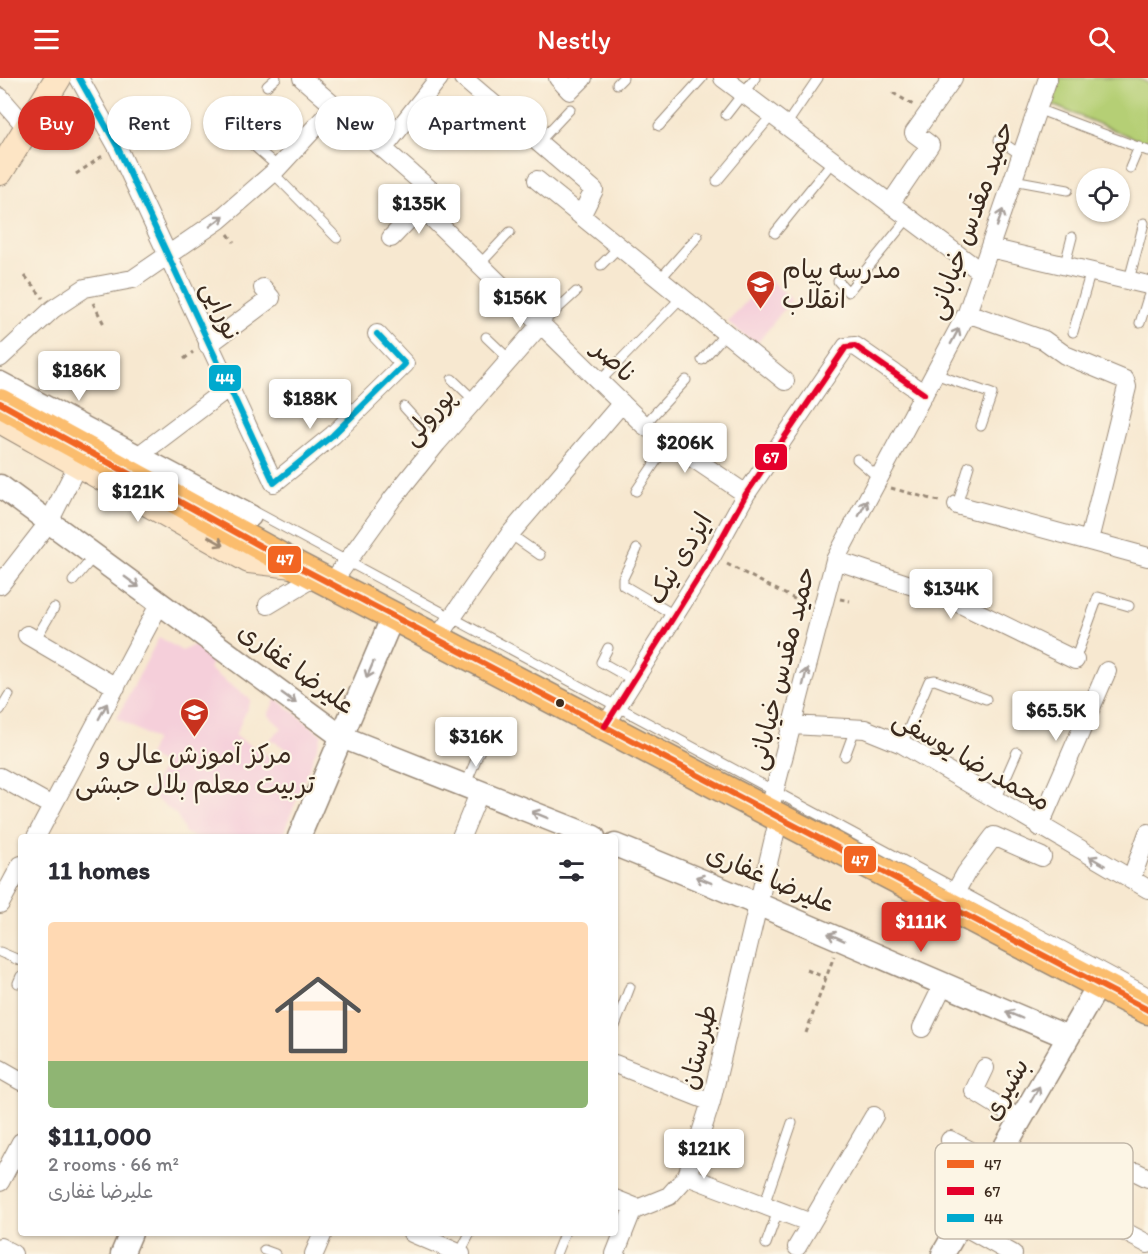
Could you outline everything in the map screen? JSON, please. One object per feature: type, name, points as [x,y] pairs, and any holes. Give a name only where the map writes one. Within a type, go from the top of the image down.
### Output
[{"type":"main road","points":[[47,96],[58,78]]},
{"type":"main road","points":[[0,172],[18,143]]},
{"type":"main road","points":[[0,403],[393,616],[445,628],[611,716],[774,808],[952,897],[1099,984],[1147,1001]]},
{"type":"main road","points":[[0,420],[249,560],[315,575]]},
{"type":"street","name":"نورایی","points":[[79,78],[107,126]]},
{"type":"street","points":[[302,78],[323,96]]},
{"type":"street","points":[[463,78],[484,96]]},
{"type":"street","points":[[558,78],[570,91],[583,78]]},
{"type":"street","points":[[723,78],[981,272]]},
{"type":"street","points":[[890,204],[930,145],[914,133],[953,78]]},
{"type":"street","name":"حمید مقدس خیابانی","points":[[774,808],[792,725],[835,560],[967,313],[1048,78]]},
{"type":"street","points":[[395,132],[436,79]]},
{"type":"street","points":[[0,97],[18,118]]},
{"type":"street","points":[[0,358],[53,309],[85,288],[133,279],[170,256],[219,220],[276,170],[315,128]]},
{"type":"street","points":[[547,149],[594,190],[581,216]]},
{"type":"street","name":"نورایی","points":[[120,150],[170,256],[208,345],[274,483],[333,435],[405,364],[377,334]]},
{"type":"street","points":[[385,150],[434,193],[391,238]]},
{"type":"street","points":[[537,180],[785,381]]},
{"type":"street","name":"ناصر","points":[[421,207],[644,425],[746,494]]},
{"type":"street","points":[[990,248],[1148,285]]},
{"type":"street","points":[[208,345],[270,298],[263,288]]},
{"type":"street","points":[[967,313],[1044,340],[1065,355],[1125,380],[1127,387],[1089,540]]},
{"type":"street","name":"پورولی","points":[[315,575],[348,561],[393,498],[437,443],[541,324]]},
{"type":"street","name":"ایزدی نیک","points":[[611,716],[712,556],[746,494],[850,344],[924,394]]},
{"type":"street","points":[[0,383],[141,454],[250,516]]},
{"type":"street","points":[[141,454],[229,387]]},
{"type":"street","points":[[445,628],[510,534],[622,403]]},
{"type":"street","points":[[0,585],[49,522],[78,464]]},
{"type":"street","name":"علیرضا غفاری","points":[[0,486],[342,737],[586,834]]},
{"type":"street","points":[[957,505],[1148,557]]},
{"type":"street","points":[[835,560],[946,597],[1075,660]]},
{"type":"street","points":[[268,605],[315,575]]},
{"type":"street","points":[[38,834],[160,603]]},
{"type":"street","points":[[300,834],[393,616]]},
{"type":"street","points":[[31,638],[116,687]]},
{"type":"street","points":[[1039,827],[1107,671]]},
{"type":"street","name":"محمدرضا یوسفی","points":[[792,725],[865,729],[902,744],[1039,827],[1148,889]]},
{"type":"street","points":[[0,777],[52,806]]},
{"type":"street","points":[[462,834],[473,789]]},
{"type":"street","name":"طبرستان","points":[[635,1207],[669,1196],[687,1176],[711,1102],[758,902],[774,808]]},
{"type":"street","points":[[1131,880],[1148,833]]},
{"type":"street","points":[[952,897],[994,836],[1042,857]]},
{"type":"street","name":"علیرضا غفاری","points":[[618,846],[758,902],[943,985],[1068,1037]]},
{"type":"street","points":[[0,904],[18,871]]},
{"type":"street","name":"بشیری","points":[[1008,1143],[1099,984]]},
{"type":"street","points":[[922,1028],[943,985]]},
{"type":"street","points":[[618,1065],[711,1102]]},
{"type":"street","points":[[985,1068],[974,1091],[1021,1120]]},
{"type":"street","points":[[0,1069],[18,1079]]},
{"type":"street","points":[[797,1247],[874,1116]]},
{"type":"street","points":[[950,1140],[956,1143]]},
{"type":"street","points":[[0,1182],[18,1148]]},
{"type":"street","points":[[687,1176],[811,1223]]},
{"type":"street","points":[[615,1254],[635,1207],[618,1200]]},
{"type":"street","points":[[122,1254],[130,1236]]},
{"type":"street","points":[[314,1254],[322,1236]]},
{"type":"street","points":[[419,1236],[461,1254]]},
{"type":"street","points":[[1133,1236],[1148,1244]]},
{"type":"street","name":"بشیری","points":[[943,1254],[952,1239]]},
{"type":"street","points":[[987,1239],[1014,1254]]},
{"type":"street","points":[[0,1247],[13,1254]]},
{"type":"lane","points":[[267,86],[276,78]]},
{"type":"lane","points":[[659,126],[702,78]]},
{"type":"lane","points":[[726,115],[755,78]]},
{"type":"lane","points":[[717,181],[818,78]]},
{"type":"lane","points":[[547,133],[570,109]]},
{"type":"lane","points":[[1037,109],[1143,149],[1130,168]]},
{"type":"lane","points":[[999,140],[1021,155]]},
{"type":"lane","points":[[257,150],[337,238]]},
{"type":"lane","points":[[775,233],[833,160]]},
{"type":"lane","points":[[1013,180],[1068,190]]},
{"type":"lane","points":[[838,281],[848,292],[909,218]]},
{"type":"lane","points":[[1129,280],[1144,223]]},
{"type":"lane","points":[[480,264],[510,232]]},
{"type":"lane","points":[[660,279],[698,236]]},
{"type":"lane","points":[[1065,264],[1072,237]]},
{"type":"lane","points":[[601,265],[619,247]]},
{"type":"lane","points":[[1073,332],[1091,272]]},
{"type":"lane","name":"پورولی","points":[[541,324],[576,292]]},
{"type":"lane","points":[[600,381],[682,297]]},
{"type":"lane","points":[[1140,323],[1148,297]]},
{"type":"lane","points":[[702,360],[726,333]]},
{"type":"lane","points":[[486,337],[509,359]]},
{"type":"lane","points":[[935,374],[992,394],[981,426]]},
{"type":"lane","points":[[0,375],[141,454],[348,561],[445,628]]},
{"type":"lane","points":[[452,379],[475,401]]},
{"type":"lane","points":[[644,425],[686,380]]},
{"type":"lane","points":[[404,407],[437,443]]},
{"type":"lane","points":[[699,462],[715,438]]},
{"type":"lane","points":[[636,491],[669,442]]},
{"type":"lane","points":[[856,459],[876,483]]},
{"type":"lane","points":[[957,505],[969,466]]},
{"type":"lane","points":[[510,534],[540,555]]},
{"type":"lane","points":[[637,549],[623,578],[623,585],[675,615]]},
{"type":"lane","points":[[73,580],[95,555]]},
{"type":"lane","points":[[1075,660],[1098,597],[1129,606]]},
{"type":"lane","points":[[31,638],[54,608]]},
{"type":"lane","points":[[608,648],[601,662],[633,680]]},
{"type":"lane","points":[[902,744],[929,681],[935,680],[986,699]]},
{"type":"lane","points":[[0,710],[9,695]]},
{"type":"lane","points":[[1056,705],[1086,718]]},
{"type":"lane","points":[[845,756],[855,729]]},
{"type":"lane","points":[[473,789],[480,750]]},
{"type":"lane","points":[[996,800],[1017,752]]},
{"type":"lane","points":[[952,897],[1147,1001]]},
{"type":"lane","points":[[0,952],[18,960]]},
{"type":"lane","points":[[618,1018],[630,987]]},
{"type":"lane","points":[[766,1244],[771,1208],[792,1123]]},
{"type":"lane","points":[[461,1254],[469,1236]]},
{"type":"lane","points":[[556,1254],[563,1236]]},
{"type":"lane","points":[[264,1250],[275,1254]]},
{"type":"path","points":[[894,93],[927,114]]},
{"type":"path","points":[[76,174],[107,149]]},
{"type":"path","points":[[25,276],[53,309]]},
{"type":"path","points":[[85,288],[105,326]]},
{"type":"path","points":[[876,483],[957,505]]},
{"type":"path","points":[[712,556],[821,613]]},
{"type":"path","points":[[806,1033],[841,939]]},
{"type":"path","points":[[807,970],[826,978]]},
{"type":"shaded area","name":"مدرسه پیام انقلاب","points":[[767,278],[792,299],[756,345],[728,322]]},
{"type":"shaded area","name":"مرکز آموزش عالی و تربیت معلم بلال حبشی","points":[[159,637],[182,651],[194,645],[214,656],[209,669],[251,700],[235,736],[280,763],[288,750],[270,739],[282,728],[268,715],[276,698],[322,735],[283,834],[187,834],[177,815],[148,793],[165,765],[148,756],[155,740],[117,718]]},
{"type":"green space","points":[[1060,78],[1138,78],[1148,83],[1148,144],[1050,104]]},
{"type":"transit line","name":"44","points":[[79,78],[117,146],[274,483],[333,435],[405,364],[377,334]]},
{"type":"transit line","name":"67","points":[[605,726],[712,556],[746,494],[846,347],[855,346],[924,394]]},
{"type":"transit line","name":"47","points":[[0,403],[297,566],[1148,1010]]},
{"type":"place","name":"مدرسه پیام انقلاب","points":[[761,310]]},
{"type":"place","name":"مرکز آموزش عالی و تربیت معلم بلال حبشی","points":[[195,738]]}]
